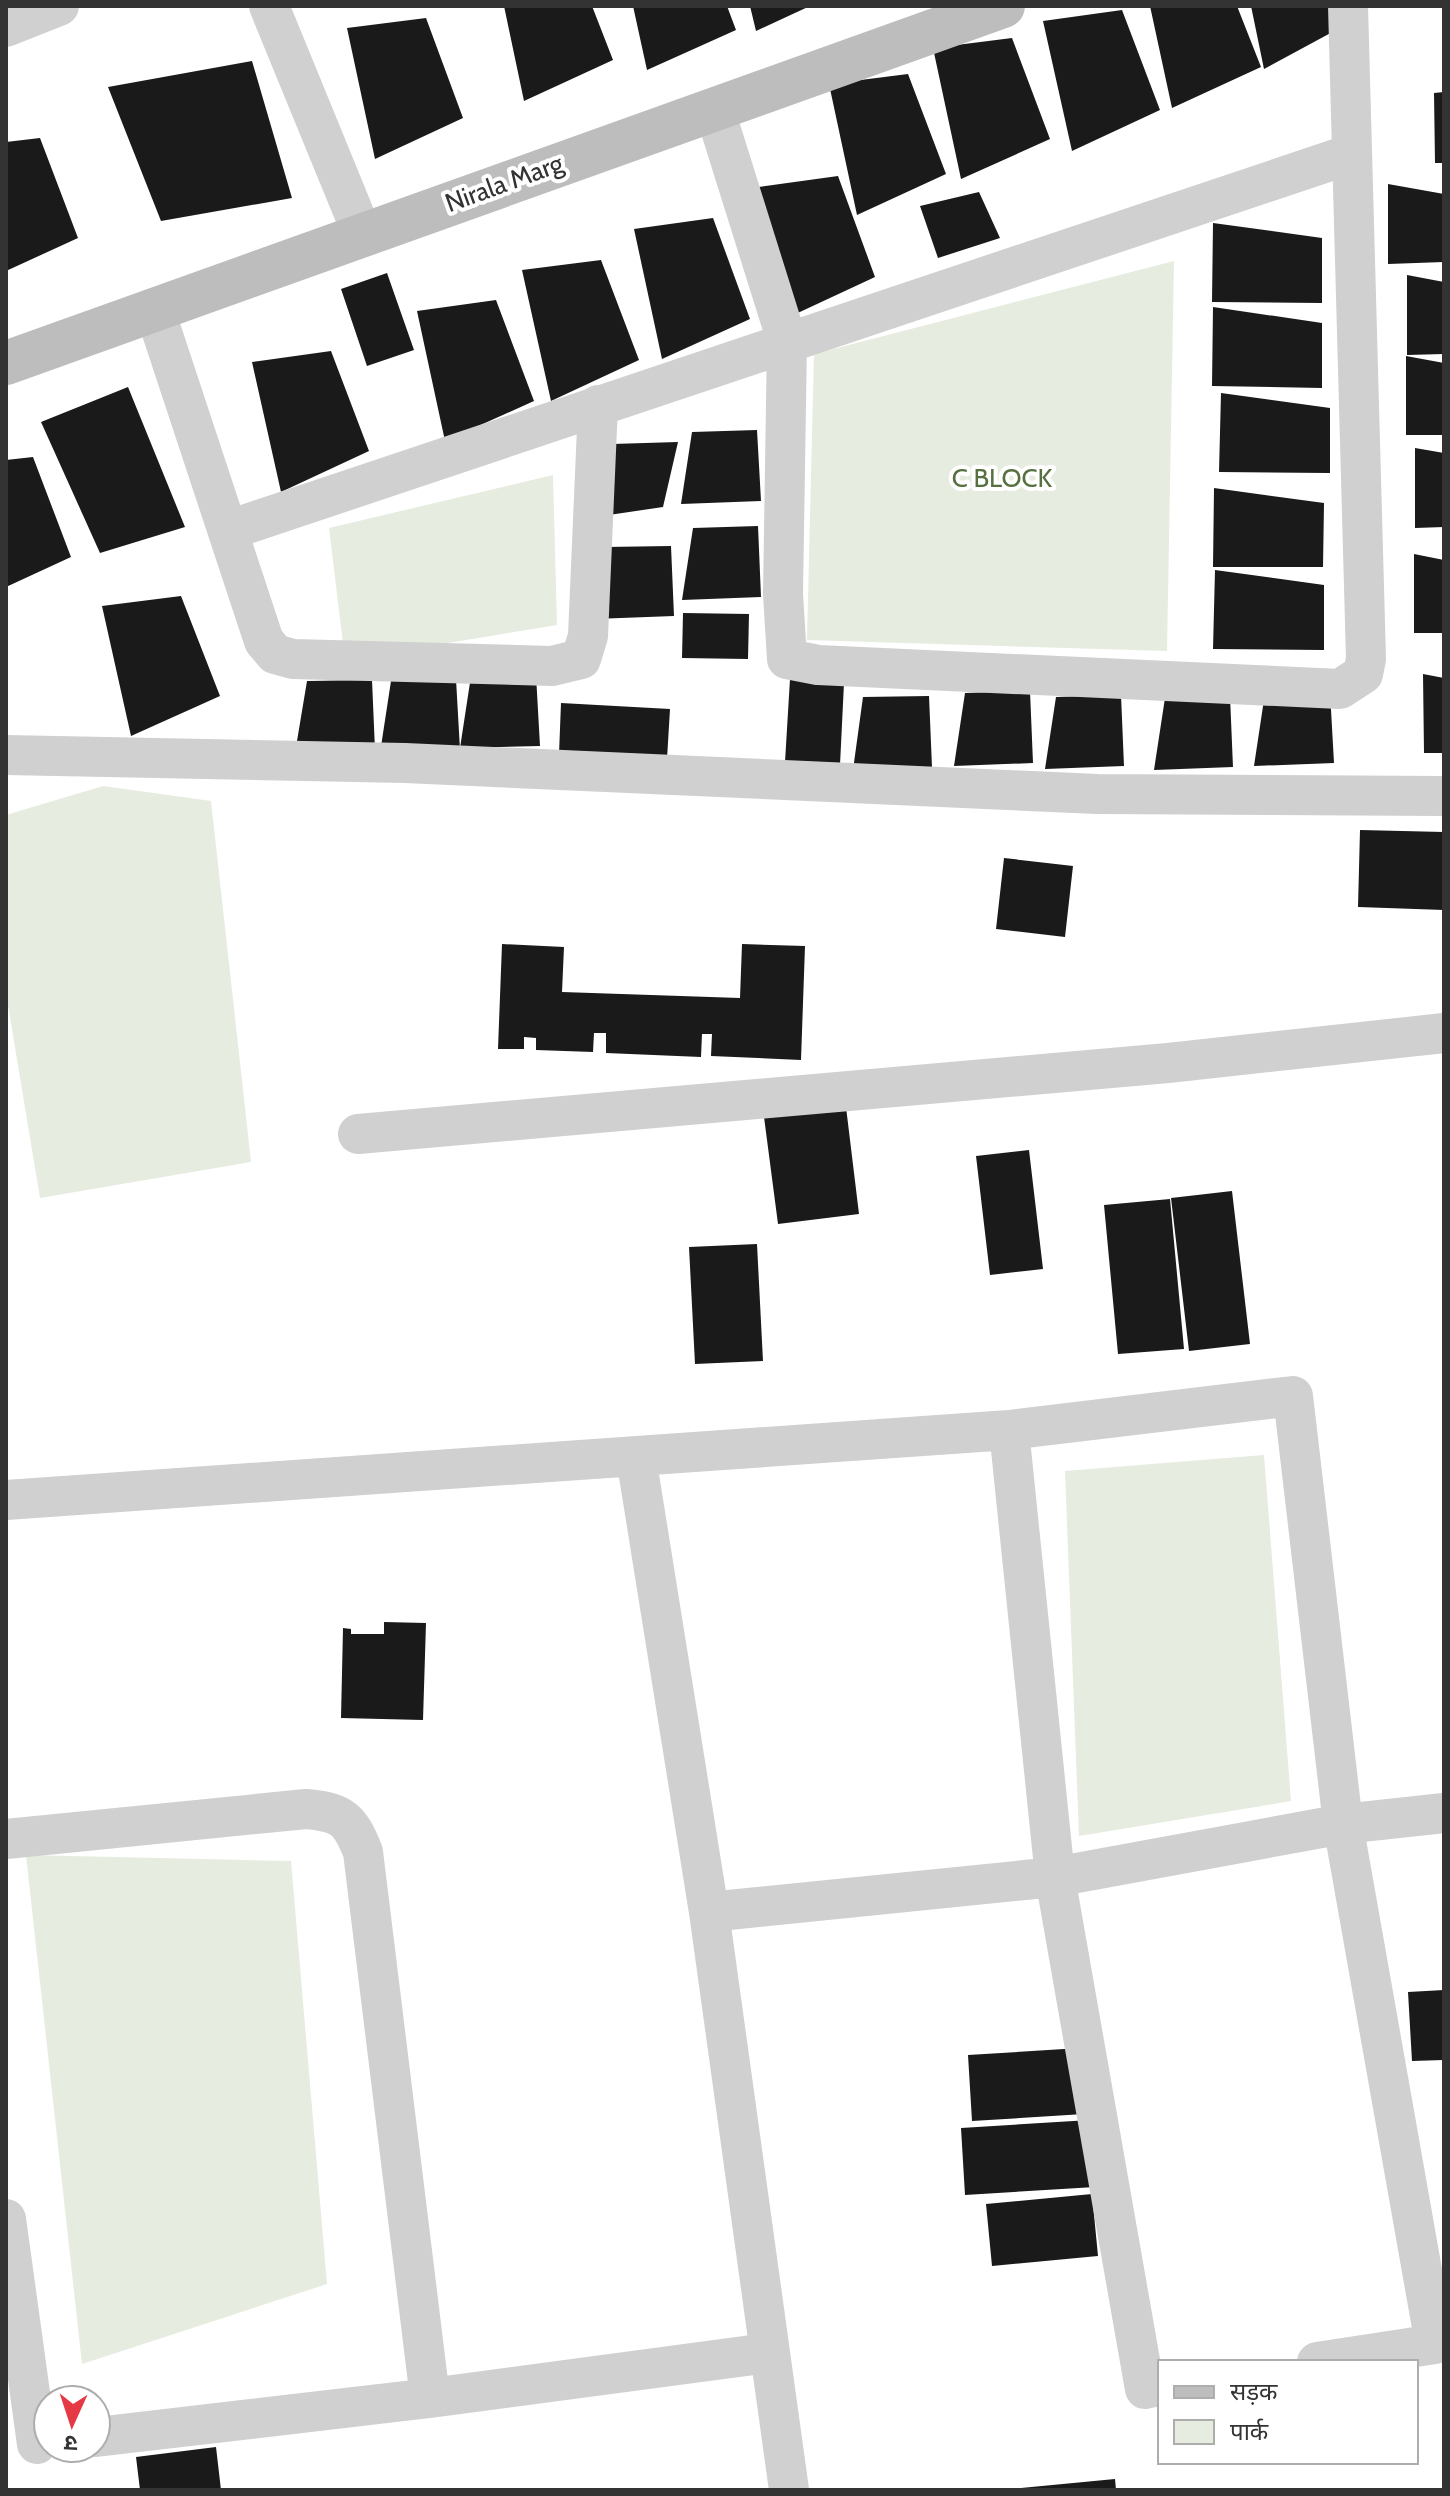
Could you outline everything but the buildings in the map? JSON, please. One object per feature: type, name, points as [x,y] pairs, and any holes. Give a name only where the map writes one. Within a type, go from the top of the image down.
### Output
[{"type":"street","points":[[6,27],[59,6]]},
{"type":"street","points":[[269,6],[362,233]]},
{"type":"street","name":"Nirala Marg","points":[[6,363],[1003,6]]},
{"type":"street","points":[[714,108],[787,341],[783,594],[787,659],[818,665],[1340,689],[1363,674],[1366,659],[1348,6]]},
{"type":"street","points":[[229,530],[1351,154]]},
{"type":"street","points":[[154,308],[264,641],[275,654],[293,659],[552,666],[581,659],[588,636],[598,405]]},
{"type":"street","points":[[6,755],[405,763],[1097,794],[1444,796]]},
{"type":"street","points":[[358,1134],[1168,1063],[1444,1033]]},
{"type":"street","points":[[6,1500],[1009,1430],[1293,1396],[1343,1824],[1435,2344],[1330,2360]]},
{"type":"street","points":[[1009,1430],[1055,1877],[1145,2389],[1158,2386]]},
{"type":"street","points":[[636,1457],[709,1912],[789,2490]]},
{"type":"street","points":[[6,1839],[306,1809],[331,1811],[353,1826],[363,1852],[430,2398]]},
{"type":"street","points":[[709,1912],[1055,1877],[1343,1824],[1444,1813]]},
{"type":"street","points":[[6,2219],[30,2445]]},
{"type":"street","points":[[112,2435],[430,2398],[768,2353]]},
{"type":"green space","name":"C BLOCK","points":[[1174,261],[1167,651],[807,640],[814,354]]},
{"type":"green space","points":[[553,475],[557,625],[345,660],[329,528]]},
{"type":"green space","points":[[103,786],[211,801],[251,1162],[40,1198],[6,993],[6,815]]},
{"type":"green space","points":[[1264,1455],[1291,1801],[1079,1836],[1065,1471]]},
{"type":"green space","points":[[26,1855],[291,1861],[327,2284],[82,2364]]}]
